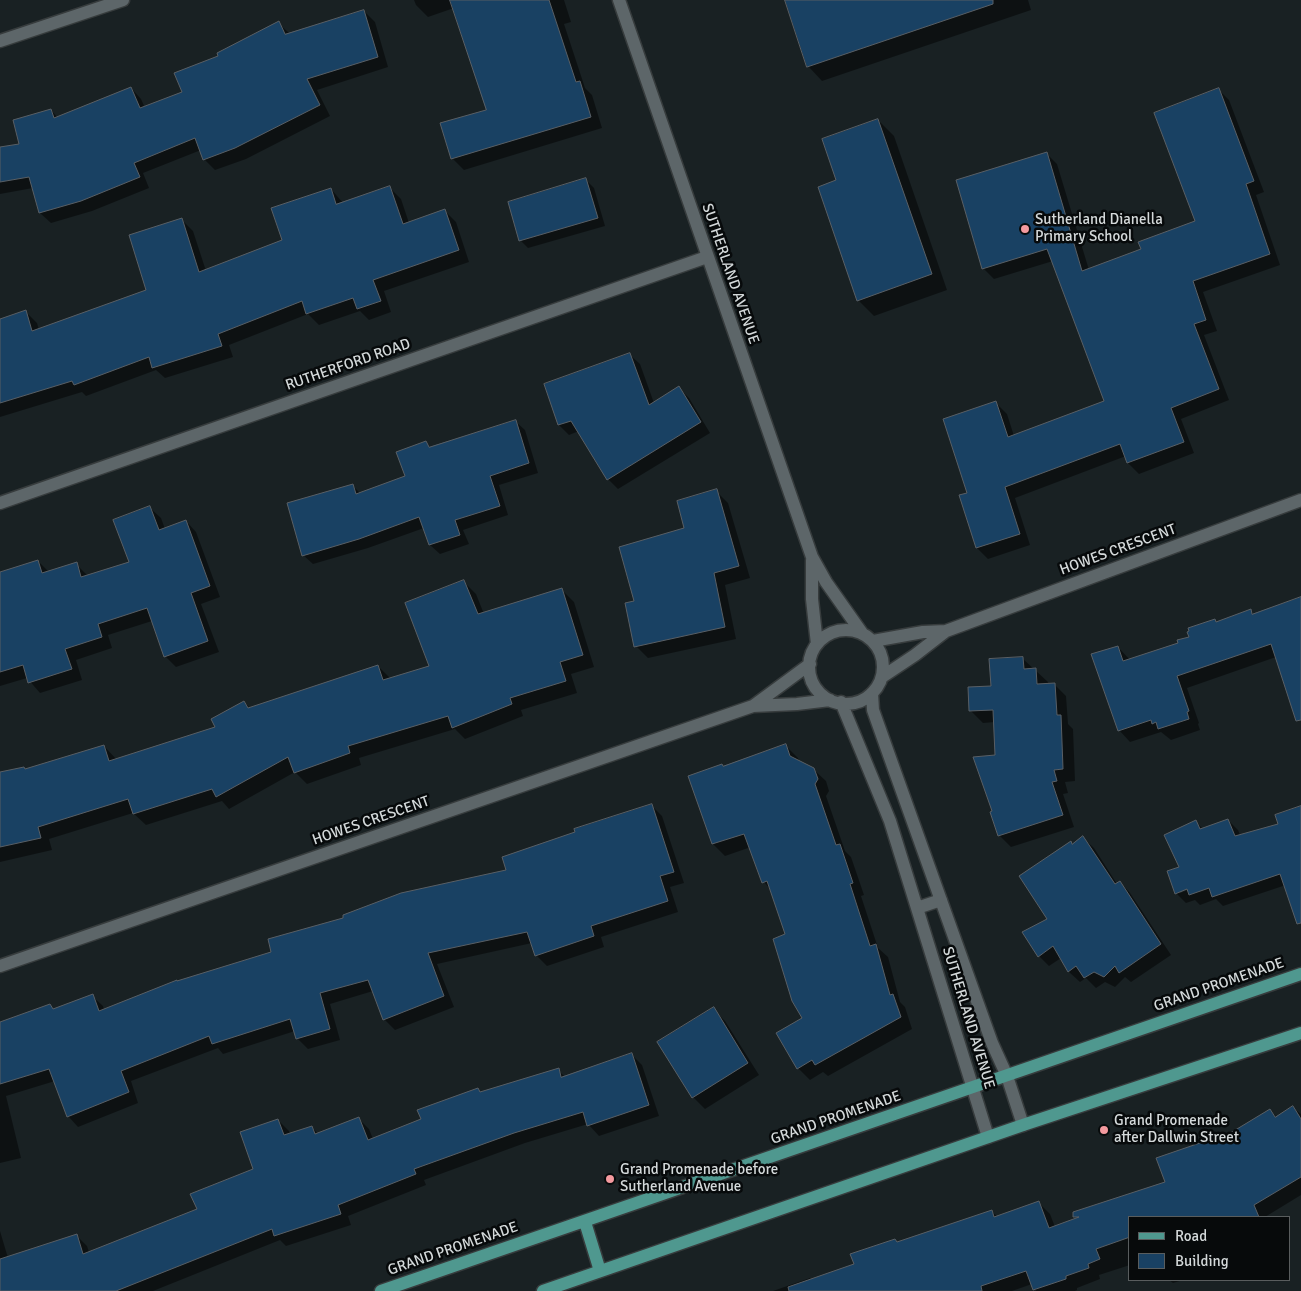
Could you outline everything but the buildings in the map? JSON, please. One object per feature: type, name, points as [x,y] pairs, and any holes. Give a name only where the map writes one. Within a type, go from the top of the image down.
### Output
[{"type":"main road","name":"GRAND PROMENADE","points":[[381,1291],[1301,974]]},
{"type":"main road","points":[[543,1291],[1023,1125],[1301,1033]]},
{"type":"main road","points":[[585,1222],[600,1271]]},
{"type":"street","points":[[0,41],[123,0]]},
{"type":"street","name":"SUTHERLAND AVENUE","points":[[619,0],[812,557],[826,582],[867,637]]},
{"type":"street","name":"RUTHERFORD ROAD","points":[[0,503],[707,257]]},
{"type":"street","name":"HOWES CRESCENT","points":[[882,677],[946,631],[1301,500]]},
{"type":"street","name":"SUTHERLAND AVENUE","points":[[812,557],[812,599],[817,644]]},
{"type":"street","points":[[850,630],[867,637],[880,652],[883,664],[882,677],[877,688],[861,701],[849,704],[836,701],[820,693],[812,682],[810,670],[811,656],[817,644],[837,631],[850,630]]},
{"type":"street","name":"HOWES CRESCENT","points":[[867,637],[946,631]]},
{"type":"street","name":"HOWES CRESCENT","points":[[754,706],[810,664]]},
{"type":"street","name":"SUTHERLAND AVENUE","points":[[872,693],[873,710],[992,1043],[1007,1076],[1023,1125]]},
{"type":"street","name":"SUTHERLAND AVENUE","points":[[836,701],[890,821],[988,1137]]},
{"type":"street","name":"HOWES CRESCENT","points":[[0,966],[754,706],[836,701]]},
{"type":"street","points":[[917,908],[941,900]]},
{"type":"place","name":"Sutherland Dianella Primary School","points":[[1025,229]]},
{"type":"place","name":"Grand Promenade after Dallwin Street","points":[[1104,1130]]},
{"type":"place","name":"Grand Promenade before Sutherland Avenue","points":[[610,1179]]}]
